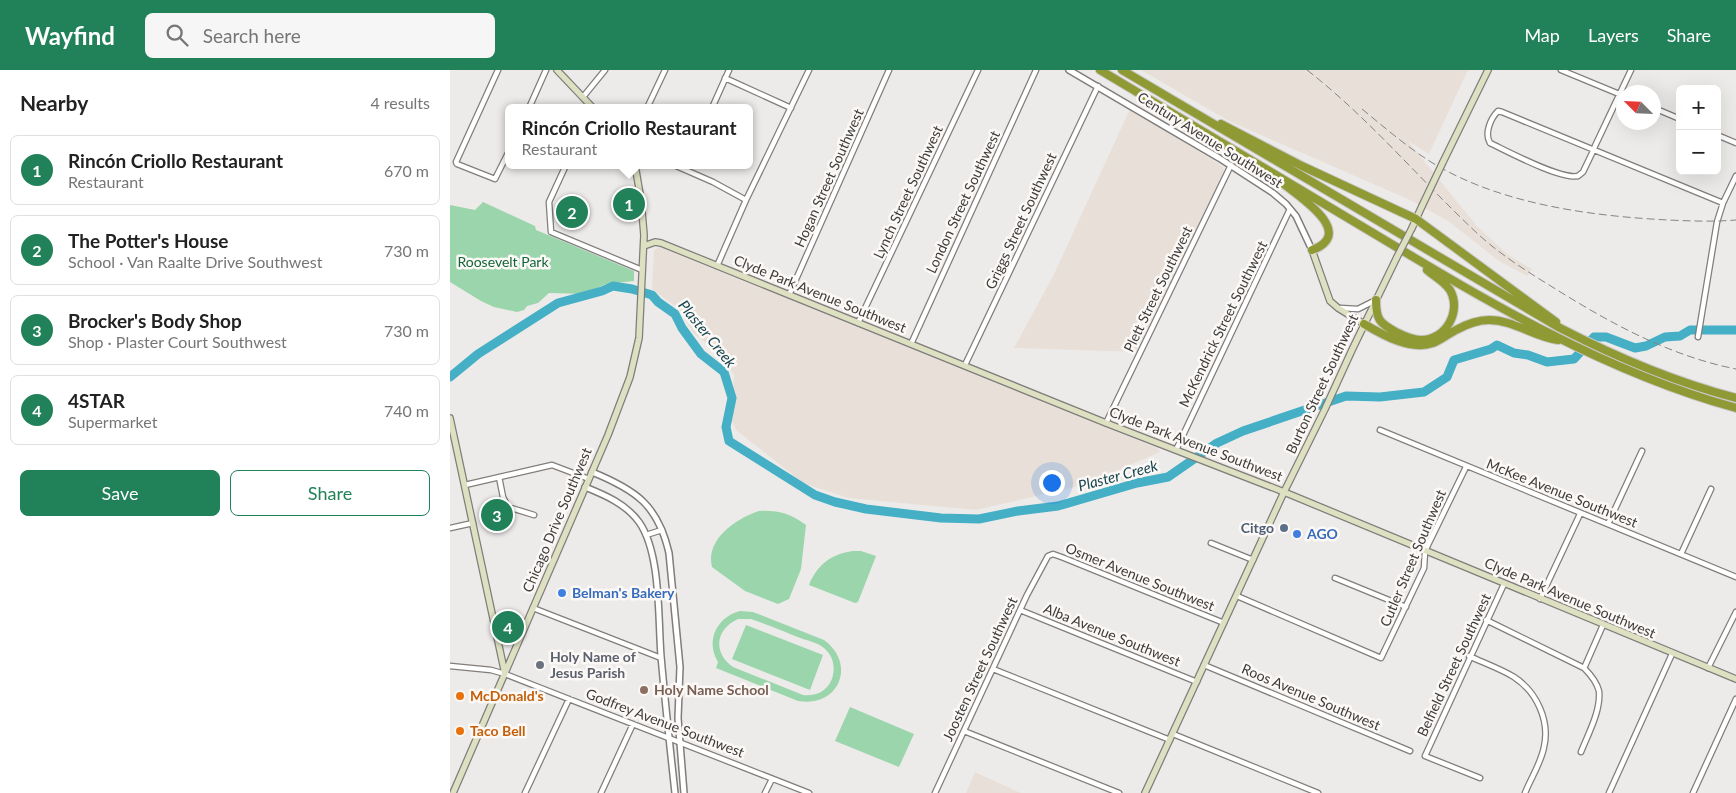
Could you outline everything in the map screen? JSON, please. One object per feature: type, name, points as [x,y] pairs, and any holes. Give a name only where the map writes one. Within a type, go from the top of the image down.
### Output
[{"type":"highway","points":[[1100,70],[1422,262],[1563,341],[1640,376],[1736,408]]},
{"type":"highway","points":[[1122,70],[1505,297],[1573,335],[1650,370],[1732,397]]},
{"type":"highway","points":[[1183,107],[1416,219],[1573,335]]},
{"type":"highway","points":[[1249,158],[1322,216],[1328,236],[1322,245],[1312,250]]},
{"type":"highway","points":[[1376,300],[1376,314],[1380,323],[1398,333],[1422,340],[1434,338],[1442,332],[1448,326],[1452,317],[1453,297],[1446,285],[1428,271],[1422,262]]},
{"type":"highway","points":[[1364,324],[1394,339],[1415,345],[1431,344],[1470,323],[1486,320],[1512,323],[1545,338],[1563,341]]},
{"type":"main road","points":[[557,70],[589,104]]},
{"type":"main road","name":"Burton Street Southwest","points":[[1145,793],[1284,492],[1488,70]]},
{"type":"main road","name":"Chicago Drive Southwest","points":[[453,793],[592,472],[630,377],[639,338],[644,246],[643,220],[636,169]]},
{"type":"main road","name":"Clyde Park Avenue Southwest","points":[[644,246],[656,242],[661,243],[1106,423],[1284,492],[1736,679]]},
{"type":"main road","name":"Century Avenue Southwest","points":[[1312,250],[1328,297],[1338,308],[1364,324]]},
{"type":"main road","points":[[450,418],[505,674]]},
{"type":"street","points":[[498,70],[457,159],[457,164],[492,179],[496,178],[505,159]]},
{"type":"street","points":[[531,104],[546,70]]},
{"type":"street","points":[[583,97],[605,70]]},
{"type":"street","points":[[649,104],[665,70]]},
{"type":"street","points":[[714,104],[729,70]]},
{"type":"street","points":[[717,266],[746,200],[809,70]]},
{"type":"street","name":"Hogan Street Southwest","points":[[789,294],[889,70]]},
{"type":"street","name":"Lynch Street Southwest","points":[[858,323],[978,70]]},
{"type":"street","name":"London Street Southwest","points":[[911,344],[1036,70]]},
{"type":"street","name":"Century Avenue Southwest","points":[[1070,70],[1231,165],[1269,190],[1299,220],[1312,250]]},
{"type":"street","points":[[1561,70],[1616,93]]},
{"type":"street","points":[[1625,85],[1631,70]]},
{"type":"street","points":[[725,78],[791,108]]},
{"type":"street","name":"Griggs Street Southwest","points":[[965,365],[1098,86]]},
{"type":"street","points":[[1616,105],[1594,149],[1583,172],[1578,176],[1568,176],[1539,165],[1490,142],[1488,138],[1487,132],[1490,124],[1498,111],[1502,112],[1594,149],[1722,203]]},
{"type":"street","points":[[1661,111],[1676,117]]},
{"type":"street","points":[[1721,137],[1736,143]]},
{"type":"street","name":"Plett Street Southwest","points":[[1106,423],[1231,165]]},
{"type":"street","points":[[564,169],[549,202],[551,232],[642,270]]},
{"type":"street","points":[[688,169],[746,200]]},
{"type":"street","points":[[1698,337],[1717,222],[1722,203],[1736,176]]},
{"type":"street","name":"McKendrick Street Southwest","points":[[1179,451],[1196,405],[1290,209]]},
{"type":"street","points":[[1338,308],[1358,309],[1376,300]]},
{"type":"street","name":"McKee Avenue Southwest","points":[[1380,430],[1736,577]]},
{"type":"street","points":[[1608,524],[1642,451]]},
{"type":"street","points":[[465,485],[552,465],[589,479]]},
{"type":"street","name":"Cutler Street Southwest","points":[[1237,596],[1381,658],[1424,568],[1425,551],[1466,466]]},
{"type":"street","points":[[592,472],[620,484],[636,495],[655,516],[662,530],[669,553],[680,667],[678,710],[684,793]]},
{"type":"street","points":[[499,477],[503,497],[508,507],[534,516]]},
{"type":"street","points":[[585,487],[626,508],[639,522],[646,535],[655,573],[675,793]]},
{"type":"street","points":[[1681,554],[1711,489]]},
{"type":"street","points":[[1540,599],[1580,514]]},
{"type":"street","points":[[450,528],[473,523]]},
{"type":"street","points":[[646,535],[662,530]]},
{"type":"street","points":[[1211,543],[1253,560]]},
{"type":"street","name":"Osmer Avenue Southwest","points":[[1048,556],[1053,554],[1064,558],[1224,623]]},
{"type":"street","name":"Joosten Street Southwest","points":[[935,793],[1040,566],[1048,556]]},
{"type":"street","points":[[1335,578],[1406,607]]},
{"type":"street","name":"Belfield Street Southwest","points":[[1480,778],[1425,756],[1469,656],[1504,584]]},
{"type":"street","points":[[533,608],[662,658]]},
{"type":"street","name":"Alba Avenue Southwest","points":[[1020,610],[1196,682]]},
{"type":"street","points":[[1708,668],[1736,612]]},
{"type":"street","points":[[1486,620],[1584,668],[1599,690],[1599,700],[1593,723],[1581,752]]},
{"type":"street","points":[[1584,668],[1603,625]]},
{"type":"street","points":[[1609,793],[1672,654]]},
{"type":"street","points":[[1469,656],[1514,677],[1530,692],[1539,705],[1546,731],[1544,746],[1525,793]]},
{"type":"street","name":"Roos Avenue Southwest","points":[[1204,665],[1410,751]]},
{"type":"street","name":"Godfrey Avenue Southwest","points":[[450,666],[491,670],[505,674],[809,793]]},
{"type":"street","points":[[993,669],[1170,740]]},
{"type":"street","points":[[1693,793],[1736,698]]},
{"type":"street","points":[[525,793],[569,699]]},
{"type":"street","points":[[601,793],[633,724]]},
{"type":"street","points":[[964,731],[1119,793]]},
{"type":"street","points":[[1173,734],[1318,793]]},
{"type":"street","points":[[765,793],[772,778]]},
{"type":"shaded area","points":[[1141,70],[1468,70],[1429,154],[1408,141],[1477,226],[1507,254],[1532,269],[1527,276],[1499,261],[1448,221],[1410,200],[1229,121]]},
{"type":"shaded area","points":[[1130,109],[1219,164],[1223,167],[1224,172],[1136,352],[1014,348],[1054,274]]},
{"type":"shaded area","points":[[659,247],[1157,448],[1160,452],[1087,484],[976,510],[848,498],[803,483],[736,430],[732,421],[734,375],[720,354],[693,333],[680,310],[652,289],[654,250]]},
{"type":"shaded area","points":[[975,772],[1021,793],[966,793]]},
{"type":"green space","name":"Roosevelt Park","points":[[483,202],[535,226],[536,230],[634,271],[634,281],[606,284],[584,294],[549,293],[538,303],[527,306],[524,310],[517,312],[494,307],[481,301],[450,282],[450,205],[475,210]]},
{"type":"green space","points":[[759,511],[784,513],[806,525],[801,569],[789,599],[778,604],[745,591],[712,567],[713,547],[718,539],[733,524]]},
{"type":"green space","points":[[861,551],[876,556],[858,602],[855,603],[809,585],[816,572],[826,562],[838,555]]},
{"type":"green space","points":[[740,611],[753,612],[824,640],[834,650],[840,661],[841,672],[839,682],[833,691],[824,698],[812,701],[798,701],[716,668],[718,662],[714,654],[713,638],[720,624],[732,614]],"holes":[[[738,619],[751,619],[814,642],[824,648],[832,660],[834,669],[828,686],[818,693],[803,695],[733,667],[726,661],[720,648],[719,641],[721,635],[731,623]]]},
{"type":"green space","points":[[746,625],[823,655],[810,690],[732,659]]},
{"type":"green space","points":[[850,707],[914,734],[899,767],[835,741]]},
{"type":"waterway","name":"Plaster Creek","points":[[450,377],[478,354],[558,303],[602,291],[613,286],[632,289],[652,295],[658,302],[675,314],[682,328],[701,354],[724,372],[732,398],[726,427],[729,441],[815,495],[835,502],[866,509],[941,518],[979,519],[1018,511],[1058,506],[1137,483],[1168,477],[1217,443],[1243,431],[1346,396],[1380,397],[1424,392],[1447,377],[1454,360],[1491,349],[1497,345],[1514,353],[1528,355],[1547,362],[1574,359],[1594,337],[1606,337],[1635,348],[1646,346],[1665,337],[1680,336],[1690,330],[1736,330]]},
{"type":"railway","points":[[1307,70],[1352,109],[1479,235],[1515,263],[1597,314],[1641,337],[1688,356],[1736,369]]},
{"type":"railway","points":[[1362,109],[1431,162],[1458,176],[1515,198],[1577,211],[1638,218],[1685,221],[1736,220]]},
{"type":"place","name":"Rincón Criollo Restaurant","points":[[629,204]]},
{"type":"place","name":"The Potter's House","points":[[572,212]]},
{"type":"place","name":"Brocker's Body Shop","points":[[497,515]]},
{"type":"place","name":"Citgo","points":[[1284,528]]},
{"type":"place","name":"AGO","points":[[1297,534]]},
{"type":"place","name":"Belman's Bakery","points":[[562,593]]},
{"type":"place","name":"4STAR","points":[[508,627]]},
{"type":"place","name":"Holy Name of Jesus Parish","points":[[540,665]]},
{"type":"place","name":"Holy Name School","points":[[644,690]]},
{"type":"place","name":"McDonald's","points":[[460,696]]},
{"type":"place","name":"Taco Bell","points":[[460,731]]}]
